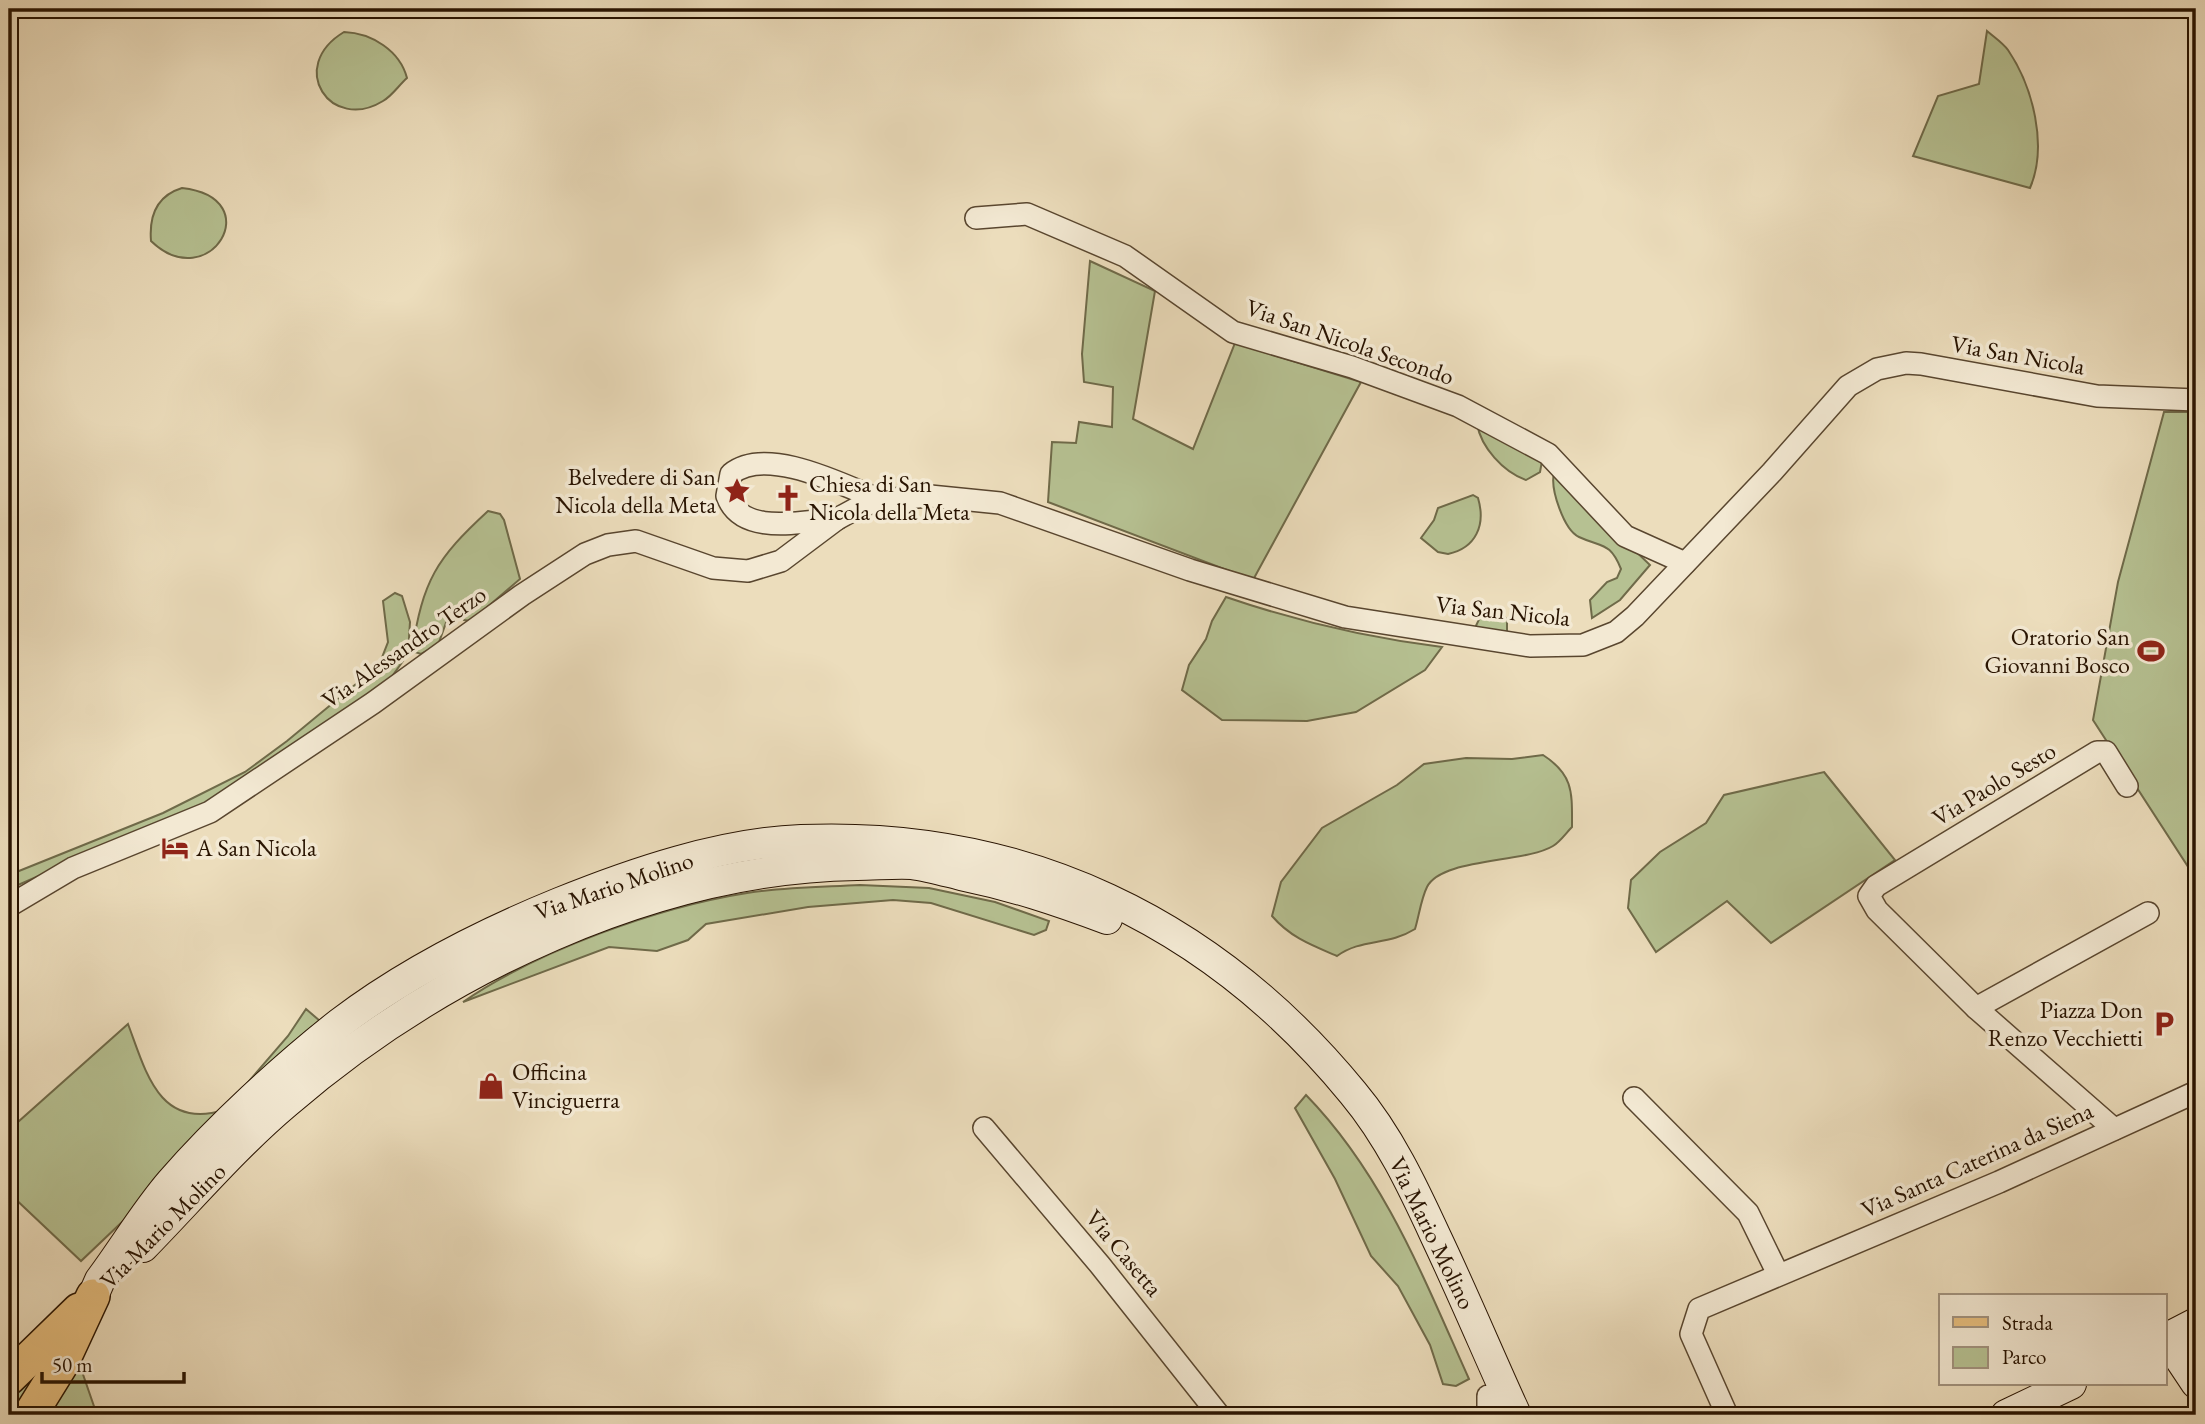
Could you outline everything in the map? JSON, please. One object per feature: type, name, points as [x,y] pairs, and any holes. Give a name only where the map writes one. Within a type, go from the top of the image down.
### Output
[{"type":"main road","name":"Via Mario Molino","points":[[93,1296],[100,1280],[170,1184],[277,1077],[342,1022],[416,973],[507,924],[594,889],[700,856],[798,840],[908,842],[1023,864],[1122,903],[1214,958],[1294,1027],[1356,1095],[1405,1169],[1516,1415]]},
{"type":"main road","name":"Via Mario Molino","points":[[93,1296],[285,1104],[365,1041],[441,994],[526,949],[611,913],[710,881],[811,866],[913,864],[1026,888],[1120,923],[1204,974],[1281,1040],[1346,1113],[1391,1177],[1491,1409]]},
{"type":"main road","points":[[9,1352],[93,1296]]},
{"type":"main road","points":[[9,1378],[93,1296]]},
{"type":"main road","points":[[30,1415],[61,1365],[93,1296]]},
{"type":"main road","points":[[2166,1338],[2196,1323]]},
{"type":"main road","points":[[2166,1339],[2196,1383]]},
{"type":"main road","points":[[2006,1415],[2067,1386]]},
{"type":"street","name":"Via San Nicola Secondo","points":[[976,218],[1027,214],[1125,256],[1233,332],[1352,367],[1458,406],[1548,454],[1625,536],[1685,563]]},
{"type":"street","name":"Via San Nicola","points":[[837,519],[880,500],[930,496],[1000,503],[1189,570],[1345,617],[1530,646],[1583,645],[1616,632],[1635,616],[1772,472],[1848,386],[1877,369],[1906,363],[1921,364],[2097,396],[2196,400]]},
{"type":"street","points":[[837,519],[762,523],[746,519],[737,514],[727,496],[731,474],[748,464],[765,462],[836,482],[880,500]]},
{"type":"street","name":"Via Alessandro Terzo","points":[[9,906],[73,868],[210,812],[373,703],[522,595],[585,554],[608,545],[636,541],[713,568],[748,571],[781,561],[837,519]]},
{"type":"street","name":"Via Paolo Sesto","points":[[1976,1007],[1877,910],[1869,896],[1876,886],[2097,752],[2106,752],[2127,786]]},
{"type":"street","points":[[2113,1129],[1976,1007],[2148,913]]},
{"type":"street","name":"Via Santa Caterina da Siena","points":[[1727,1415],[1691,1334],[1699,1309],[2196,1092]]},
{"type":"street","points":[[1634,1098],[1748,1213],[1778,1274]]},
{"type":"street","name":"Via Casetta","points":[[984,1128],[1100,1265],[1220,1415]]},
{"type":"green space","points":[[1987,31],[2008,50],[2025,81],[2031,99],[2038,136],[2038,154],[2030,188],[1913,156],[1938,96],[1979,84]]},
{"type":"green space","points":[[344,32],[365,36],[383,45],[398,60],[407,78],[383,101],[364,109],[347,109],[333,102],[322,92],[317,78],[318,62],[327,46]]},
{"type":"green space","points":[[182,188],[208,195],[222,208],[226,224],[221,239],[210,251],[193,258],[173,255],[151,241],[151,223],[156,208],[166,196]]},
{"type":"green space","points":[[1090,261],[1155,291],[1133,419],[1193,449],[1235,343],[1361,382],[1253,580],[1048,502],[1052,442],[1076,443],[1079,422],[1112,427],[1113,387],[1084,382],[1082,354]]},
{"type":"green space","name":"Oratorio San Giovanni Bosco","points":[[2164,412],[2196,412],[2196,879],[2093,720],[2118,582]]},
{"type":"green space","points":[[1477,424],[1542,461],[1540,472],[1526,480],[1501,465],[1488,450]]},
{"type":"green space","points":[[1554,473],[1650,565],[1620,600],[1592,618],[1590,600],[1607,582],[1617,578],[1621,569],[1609,550],[1579,537],[1568,526],[1556,498]]},
{"type":"green space","points":[[1473,495],[1478,498],[1481,517],[1476,534],[1466,547],[1448,554],[1438,552],[1421,538],[1434,520],[1438,508]]},
{"type":"green space","points":[[488,511],[500,514],[504,520],[520,579],[471,621],[464,620],[452,606],[438,645],[421,654],[412,651],[421,606],[435,572],[456,543]]},
{"type":"green space","points":[[395,593],[402,596],[410,622],[408,654],[388,682],[277,760],[203,804],[9,889],[9,875],[163,813],[245,772],[287,741],[379,665],[388,642],[383,601]]},
{"type":"green space","points":[[1226,597],[1333,628],[1442,647],[1425,670],[1356,712],[1307,721],[1222,720],[1182,690],[1189,665],[1206,639],[1212,621]]},
{"type":"green space","points":[[1496,610],[1507,619],[1507,634],[1474,630],[1482,613]]},
{"type":"green space","points":[[1543,755],[1561,770],[1566,778],[1571,795],[1572,827],[1556,844],[1540,851],[1466,866],[1435,878],[1425,892],[1415,929],[1395,938],[1346,950],[1337,956],[1294,935],[1272,916],[1281,882],[1322,828],[1397,785],[1424,764],[1466,758],[1512,759]]},
{"type":"green space","points":[[1824,772],[1895,860],[1771,943],[1727,901],[1656,952],[1628,908],[1631,880],[1660,852],[1706,823],[1724,795]]},
{"type":"green space","points":[[860,885],[929,888],[995,902],[1049,921],[1046,930],[1034,935],[931,903],[893,900],[808,907],[706,924],[688,940],[657,951],[609,947],[463,1002],[526,965],[562,949],[675,909],[761,891]]},
{"type":"green space","points":[[306,1009],[327,1027],[81,1261],[9,1193],[9,1130],[128,1024],[141,1060],[158,1092],[170,1104],[184,1112],[202,1114],[224,1110],[288,1036]]},
{"type":"green space","points":[[1306,1095],[1334,1126],[1380,1194],[1418,1266],[1469,1379],[1456,1386],[1443,1384],[1430,1345],[1398,1286],[1371,1256],[1335,1179],[1295,1108]]},
{"type":"green space","points":[[56,1349],[24,1415],[9,1415],[9,1398]]},
{"type":"green space","points":[[77,1357],[97,1415],[42,1415]]},
{"type":"place","name":"Belvedere di San Nicola della Meta","points":[[737,491]]},
{"type":"place","name":"Chiesa di San Nicola della Meta","points":[[788,498]]},
{"type":"place","name":"Oratorio San Giovanni Bosco","points":[[2151,651]]},
{"type":"place","name":"A San Nicola","points":[[175,848]]},
{"type":"place","name":"Piazza Don Renzo Vecchietti","points":[[2164,1024]]},
{"type":"place","name":"Officina Vinciguerra","points":[[491,1086]]}]
